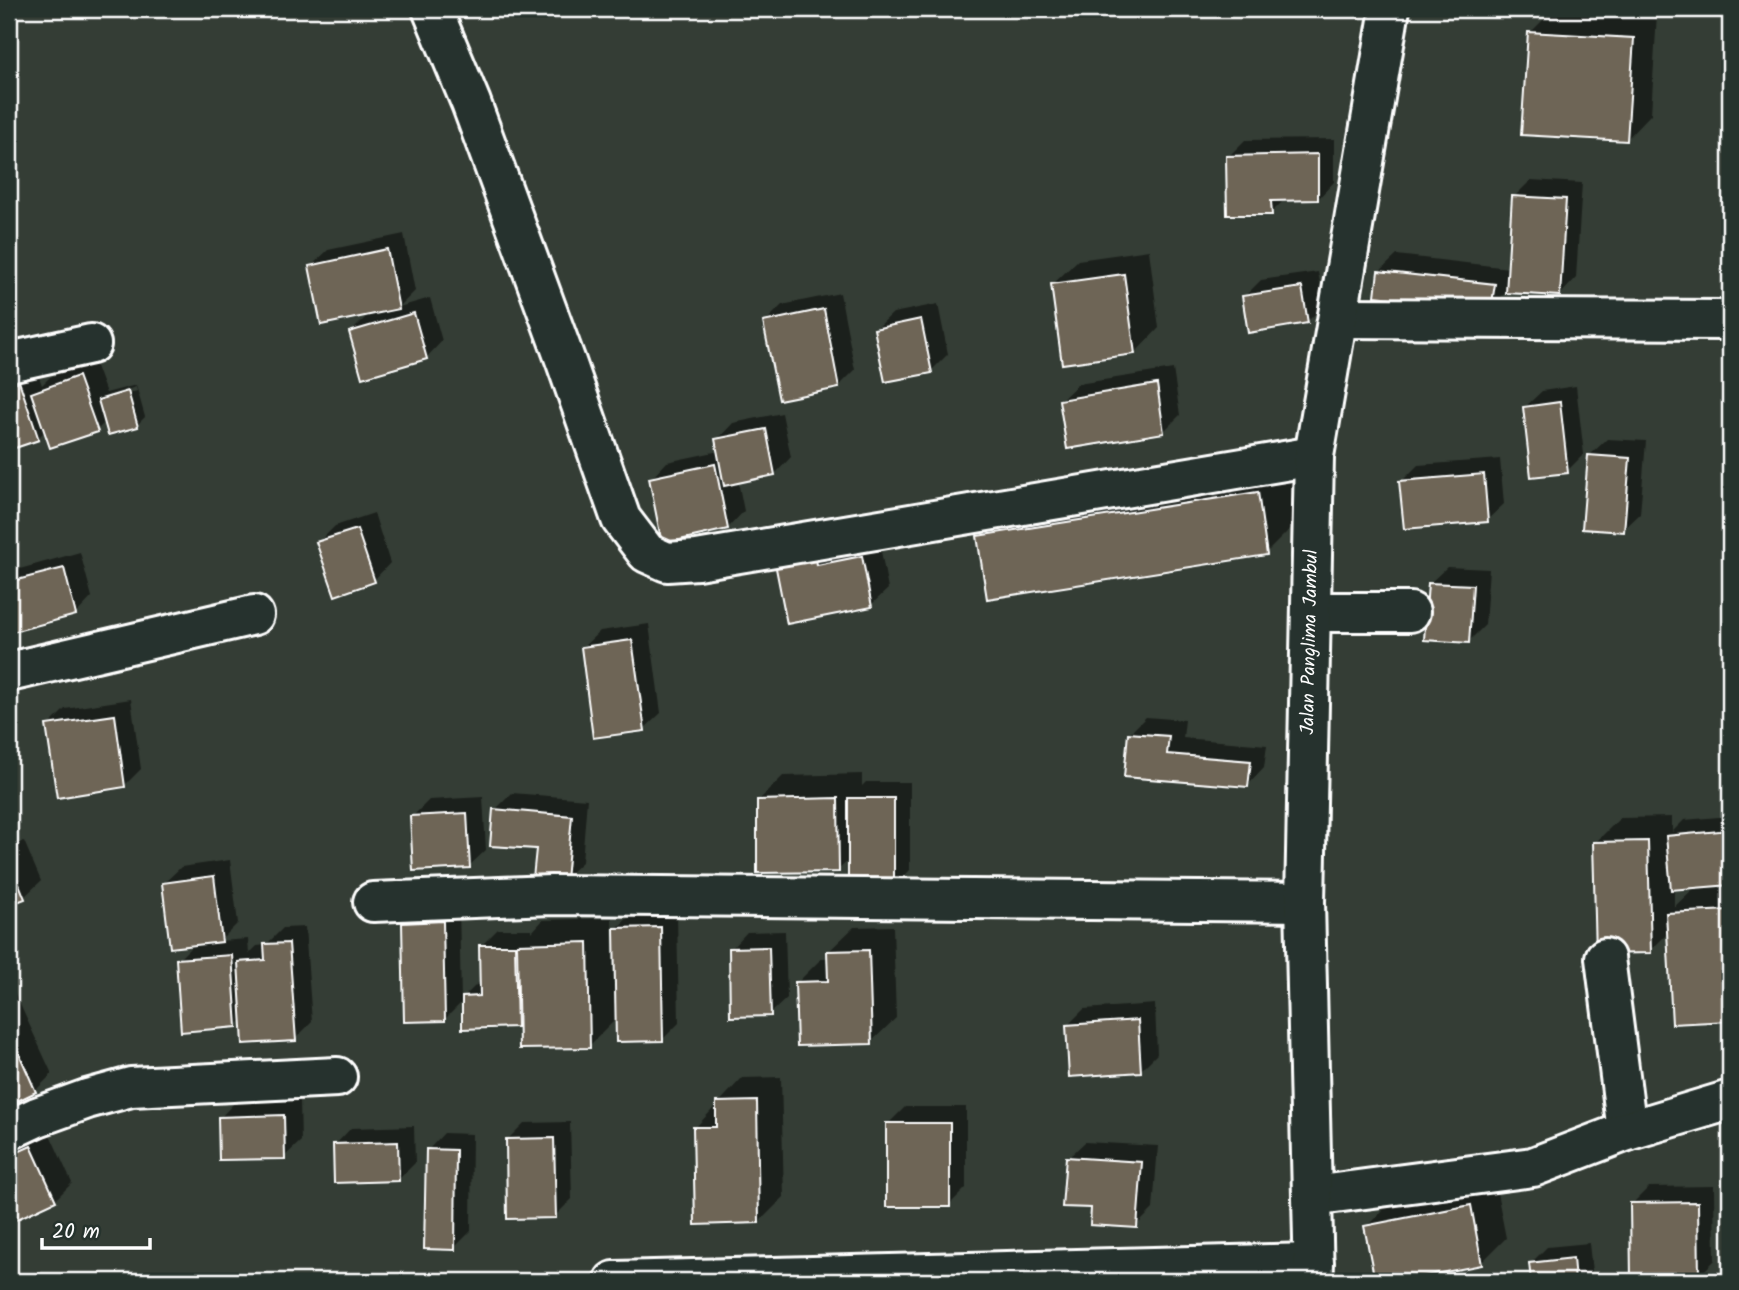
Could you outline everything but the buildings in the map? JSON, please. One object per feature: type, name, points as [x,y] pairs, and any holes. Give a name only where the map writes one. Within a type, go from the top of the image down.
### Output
[{"type":"street","points":[[432,9],[471,103],[621,519],[647,553],[667,562],[697,560],[1314,456]]},
{"type":"street","name":"Jalan Panglima Jambul","points":[[1314,1272],[1305,902],[1314,456],[1390,9]]},
{"type":"street","points":[[1338,317],[1730,320]]},
{"type":"street","points":[[9,362],[91,345]]},
{"type":"street","points":[[1311,612],[1409,612]]},
{"type":"street","points":[[9,672],[254,615]]},
{"type":"street","points":[[373,902],[551,895],[1305,902]]},
{"type":"street","points":[[1605,958],[1627,1130]]},
{"type":"street","points":[[9,1130],[37,1116],[131,1087],[337,1077]]},
{"type":"street","points":[[1312,1196],[1533,1167],[1627,1130],[1730,1100]]},
{"type":"street","points":[[614,1281],[1314,1272]]}]
